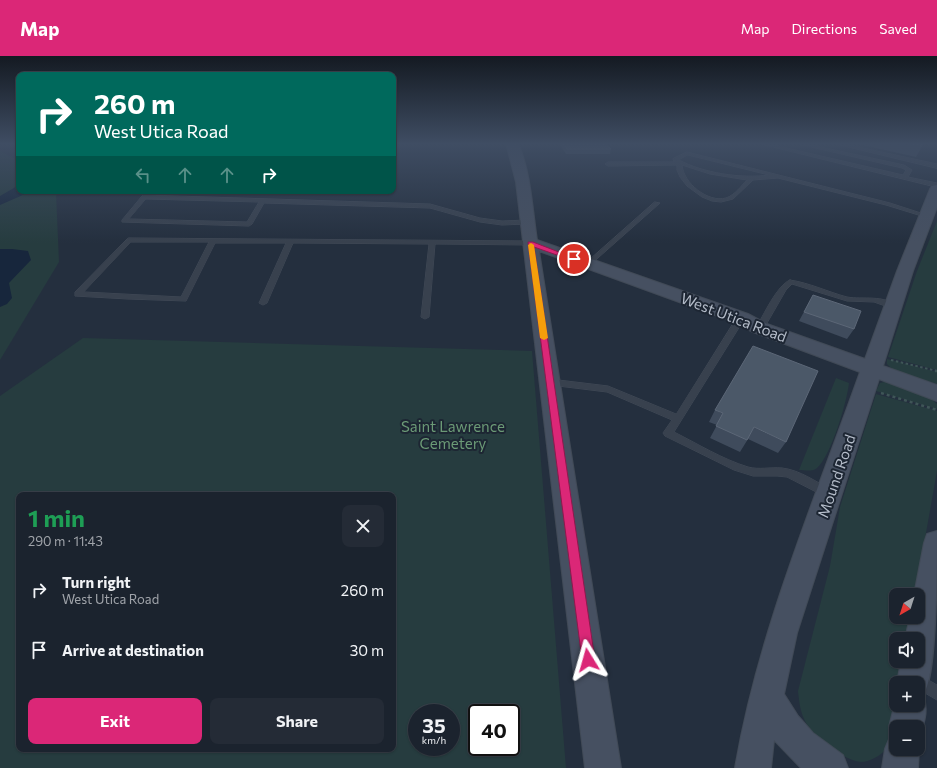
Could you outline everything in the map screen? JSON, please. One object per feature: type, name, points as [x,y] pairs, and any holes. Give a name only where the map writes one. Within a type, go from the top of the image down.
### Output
[{"type":"street","points":[[522,176],[603,768]]},
{"type":"street","name":"Mound Road","points":[[753,768],[759,728],[782,633],[829,494],[879,373],[894,307],[905,271],[931,213],[937,189]]},
{"type":"street","name":"West Utica Road","points":[[529,233],[588,264],[741,318],[760,328],[879,373],[937,393]]},
{"type":"street","points":[[918,676],[937,543]]},
{"type":"street","points":[[767,697],[782,724],[798,743],[814,758],[830,768]]},
{"type":"street","points":[[900,768],[901,756]]},
{"type":"lane","points":[[681,176],[704,197],[716,201],[729,199],[752,178]]},
{"type":"lane","points":[[733,176],[752,178],[775,176]]},
{"type":"lane","points":[[779,176],[888,204],[931,213]]},
{"type":"lane","points":[[902,176],[937,185]]},
{"type":"lane","points":[[263,200],[249,224],[124,221],[144,196],[263,200],[430,206],[480,220],[502,223],[529,233]]},
{"type":"lane","points":[[588,264],[657,203]]},
{"type":"lane","points":[[213,240],[183,299],[78,294],[129,240],[213,240],[432,243],[529,233]]},
{"type":"lane","points":[[263,303],[290,242]]},
{"type":"lane","points":[[425,317],[432,243]]},
{"type":"lane","points":[[760,328],[783,289],[790,282],[847,299],[875,300],[894,307]]},
{"type":"lane","points":[[741,318],[668,433],[749,472],[760,474],[776,471],[787,473],[829,494]]},
{"type":"lane","points":[[550,382],[608,388],[677,418]]},
{"type":"path","points":[[879,373],[937,371]]},
{"type":"path","points":[[879,373],[937,410]]},
{"type":"green space","points":[[0,176],[16,176],[16,194],[56,194],[59,262],[0,360]]},
{"type":"green space","points":[[937,221],[937,370],[888,357],[917,271]]},
{"type":"green space","name":"Saint Lawrence Cemetery","points":[[83,338],[532,351],[566,768],[0,768],[0,396]]},
{"type":"green space","points":[[887,359],[937,372],[937,384],[893,370],[887,364]]},
{"type":"green space","points":[[836,378],[849,383],[842,415],[833,441],[828,452],[817,468],[811,470],[799,470]]},
{"type":"green space","points":[[889,382],[930,398],[937,404],[937,409],[876,391],[880,383]]},
{"type":"green space","points":[[876,394],[937,411],[937,471],[916,588],[889,588],[889,624],[910,624],[908,632],[889,632],[889,668],[902,668],[900,676],[889,676],[889,712],[894,712],[893,720],[889,720],[889,740],[883,752],[871,760],[864,762],[854,761],[846,757],[821,740],[814,733],[803,717],[798,691],[830,566],[840,507]]},
{"type":"water","points":[[16,187],[16,194],[25,194],[0,205],[0,196]]},
{"type":"water","points":[[0,249],[28,251],[31,260],[9,283],[12,298],[7,304],[0,307]]},
{"type":"building","points":[[813,295],[861,311],[854,329],[804,312]]},
{"type":"building","points":[[753,346],[818,371],[786,442],[754,427],[747,440],[716,426],[723,413],[715,410]]},
{"type":"slow traffic","points":[[531,245],[544,338]]},
{"type":"route","points":[[574,259],[530,243],[588,660]]}]
